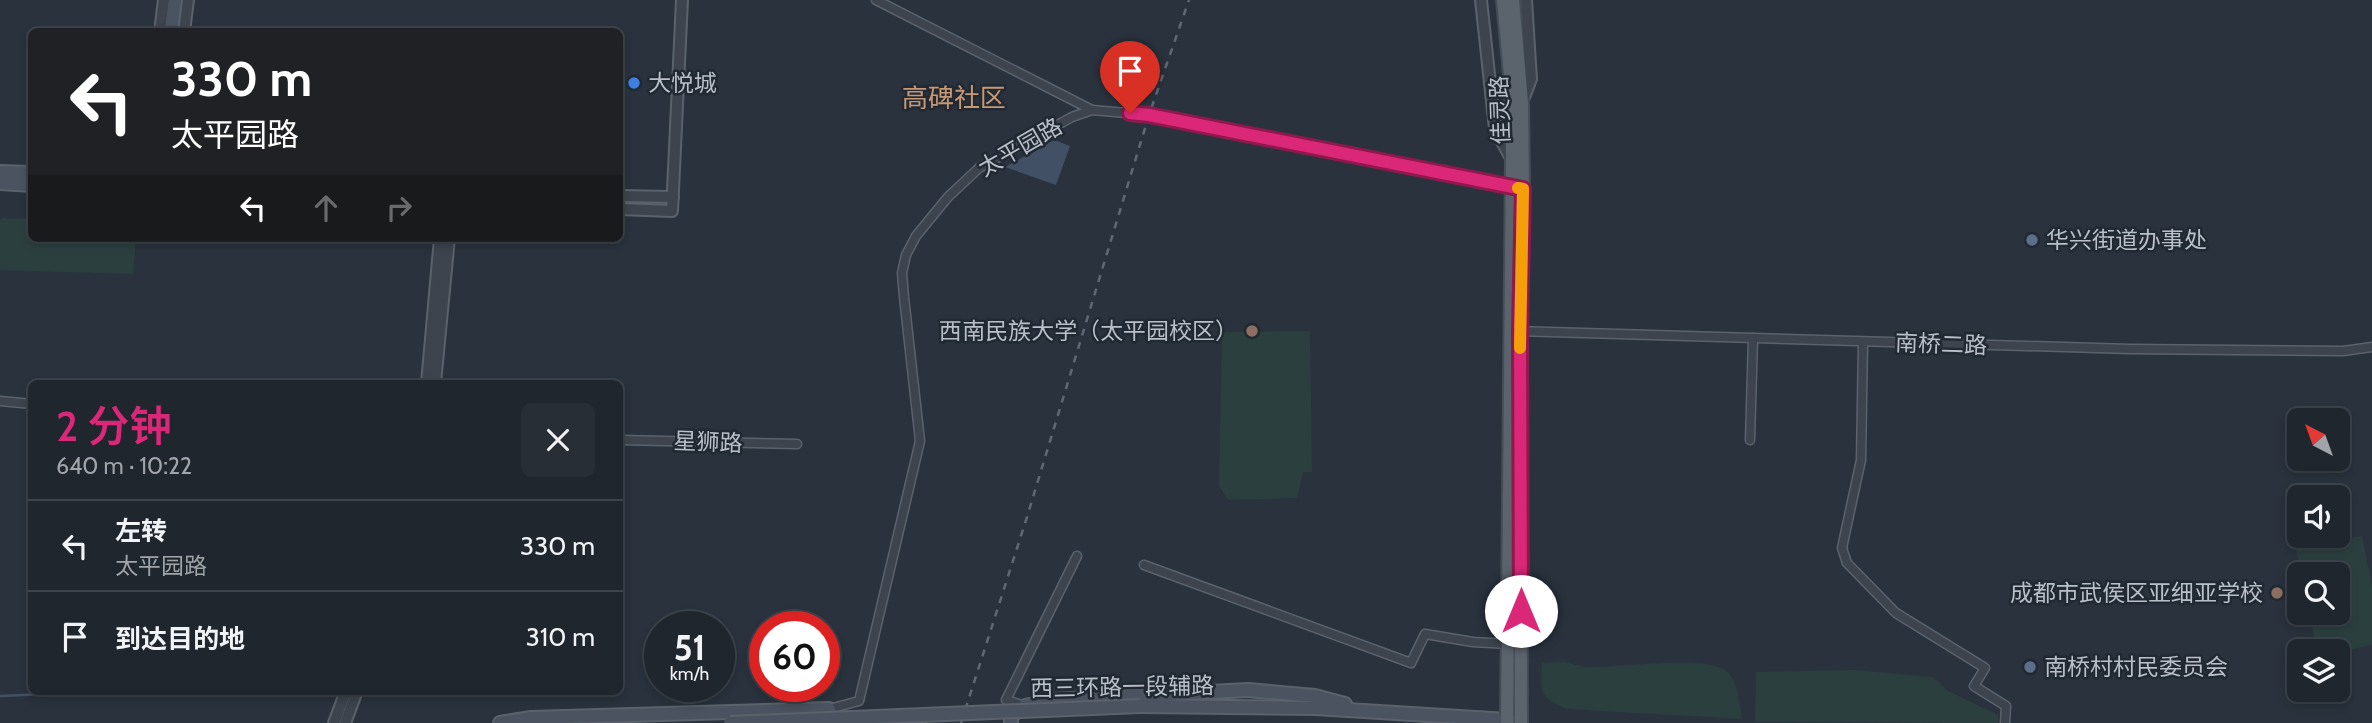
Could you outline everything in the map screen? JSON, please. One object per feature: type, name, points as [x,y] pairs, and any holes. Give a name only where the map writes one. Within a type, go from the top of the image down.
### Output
[{"type":"main road","points":[[171,28],[174,0]]},
{"type":"main road","name":"佳灵路","points":[[1503,0],[1516,85],[1522,102],[1517,188],[1512,722]]},
{"type":"main road","name":"佳灵路","points":[[1513,0],[1516,85],[1512,160],[1517,188]]},
{"type":"main road","points":[[0,172],[28,173]]},
{"type":"main road","points":[[0,183],[28,185]]},
{"type":"main road","name":"佳灵路","points":[[1512,722],[1508,644],[1515,330]]},
{"type":"main road","points":[[1012,723],[1012,716],[1025,706],[1054,700],[1248,690],[1315,696],[1372,712]]},
{"type":"main road","name":"西三环路一段辅路","points":[[730,723],[1140,706],[1277,707],[1512,722]]},
{"type":"main road","points":[[500,723],[531,718],[829,709],[828,723]]},
{"type":"street","points":[[160,28],[164,0]]},
{"type":"street","points":[[184,28],[188,0]]},
{"type":"street","points":[[623,209],[673,211],[682,0]]},
{"type":"street","points":[[876,0],[1092,110]]},
{"type":"street","points":[[1481,0],[1496,129],[1512,160]]},
{"type":"street","points":[[1522,102],[1531,79],[1526,0]]},
{"type":"street","name":"太平园路","points":[[829,709],[859,701],[920,440],[902,273],[906,255],[916,236],[948,197],[979,168],[1072,117],[1092,110],[1149,115],[1517,188]]},
{"type":"street","points":[[623,196],[673,197]]},
{"type":"street","points":[[428,380],[440,242]]},
{"type":"street","points":[[435,380],[449,242]]},
{"type":"street","name":"南桥二路","points":[[1515,330],[1863,342],[2316,351],[2372,347]]},
{"type":"street","points":[[1749,440],[1753,338]]},
{"type":"street","points":[[1863,342],[1861,460],[1842,548],[1847,563],[1896,613],[1984,668],[1973,686],[2006,706],[2005,723]]},
{"type":"street","points":[[0,401],[28,404]]},
{"type":"street","name":"星狮路","points":[[623,440],[797,444]]},
{"type":"street","points":[[1025,706],[1006,699],[1077,555]]},
{"type":"street","points":[[1144,565],[1411,663],[1425,634],[1473,642],[1508,644]]},
{"type":"street","points":[[334,723],[344,695]]},
{"type":"street","points":[[345,723],[356,695]]},
{"type":"shaded area","points":[[28,219],[28,242],[136,242],[133,274],[0,270],[0,220]]},
{"type":"shaded area","points":[[1310,331],[1312,472],[1303,472],[1297,498],[1228,500],[1219,486],[1222,332]]},
{"type":"shaded area","points":[[2362,536],[2372,586],[2372,645],[2350,650],[2350,639],[2314,639],[2312,625],[2350,625],[2350,562],[2299,562],[2296,549],[2350,548],[2350,538]]},
{"type":"shaded area","points":[[1564,662],[1591,667],[1679,663],[1712,665],[1723,669],[1732,679],[1742,719],[1567,709],[1546,697],[1541,680],[1542,663]]},
{"type":"shaded area","points":[[1854,670],[1933,677],[1948,691],[1998,715],[1998,723],[1755,722],[1756,672]]},
{"type":"water","points":[[1054,140],[1070,146],[1056,185],[1005,167]]},
{"type":"waterway","points":[[0,696],[28,695]]},
{"type":"railway","points":[[961,723],[1027,517],[1149,115],[1189,0]]},
{"type":"slow traffic","points":[[1518,188],[1523,189],[1520,348]]},
{"type":"place","name":"大悦城","points":[[634,83]]},
{"type":"place","name":"华兴街道办事处","points":[[2032,240]]},
{"type":"place","name":"西南民族大学（太平园校区）","points":[[1252,331]]},
{"type":"place","name":"成都市武侯区亚细亚学校","points":[[2277,593]]},
{"type":"place","name":"南桥村村民委员会","points":[[2030,667]]},
{"type":"district","name":"高碑社区","points":[[954,98]]},
{"type":"route","points":[[1130,113],[1523,189],[1520,331],[1521,611]]}]
